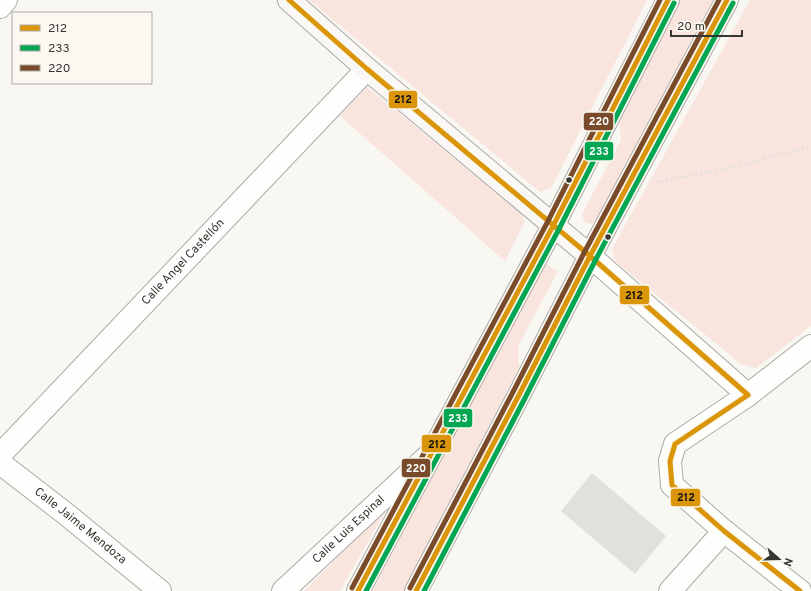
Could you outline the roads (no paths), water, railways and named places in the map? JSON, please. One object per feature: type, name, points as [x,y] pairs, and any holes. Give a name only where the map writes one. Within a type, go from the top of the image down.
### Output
[{"type":"main road","points":[[289,0],[367,69],[590,256]]},
{"type":"main road","points":[[358,591],[553,226],[668,0]]},
{"type":"main road","points":[[416,591],[590,256],[727,0]]},
{"type":"street","points":[[0,7],[6,0]]},
{"type":"street","name":"Calle Angel Castellón","points":[[0,455],[367,69]]},
{"type":"street","points":[[590,256],[748,395]]},
{"type":"street","points":[[800,591],[724,531],[672,485],[670,460],[675,444],[748,395],[811,346]]},
{"type":"street","name":"Calle Luis Espinal","points":[[283,591],[432,452]]},
{"type":"street","name":"Calle Jaime Mendoza","points":[[0,463],[66,514],[160,591]]},
{"type":"street","points":[[670,591],[724,531]]}]
